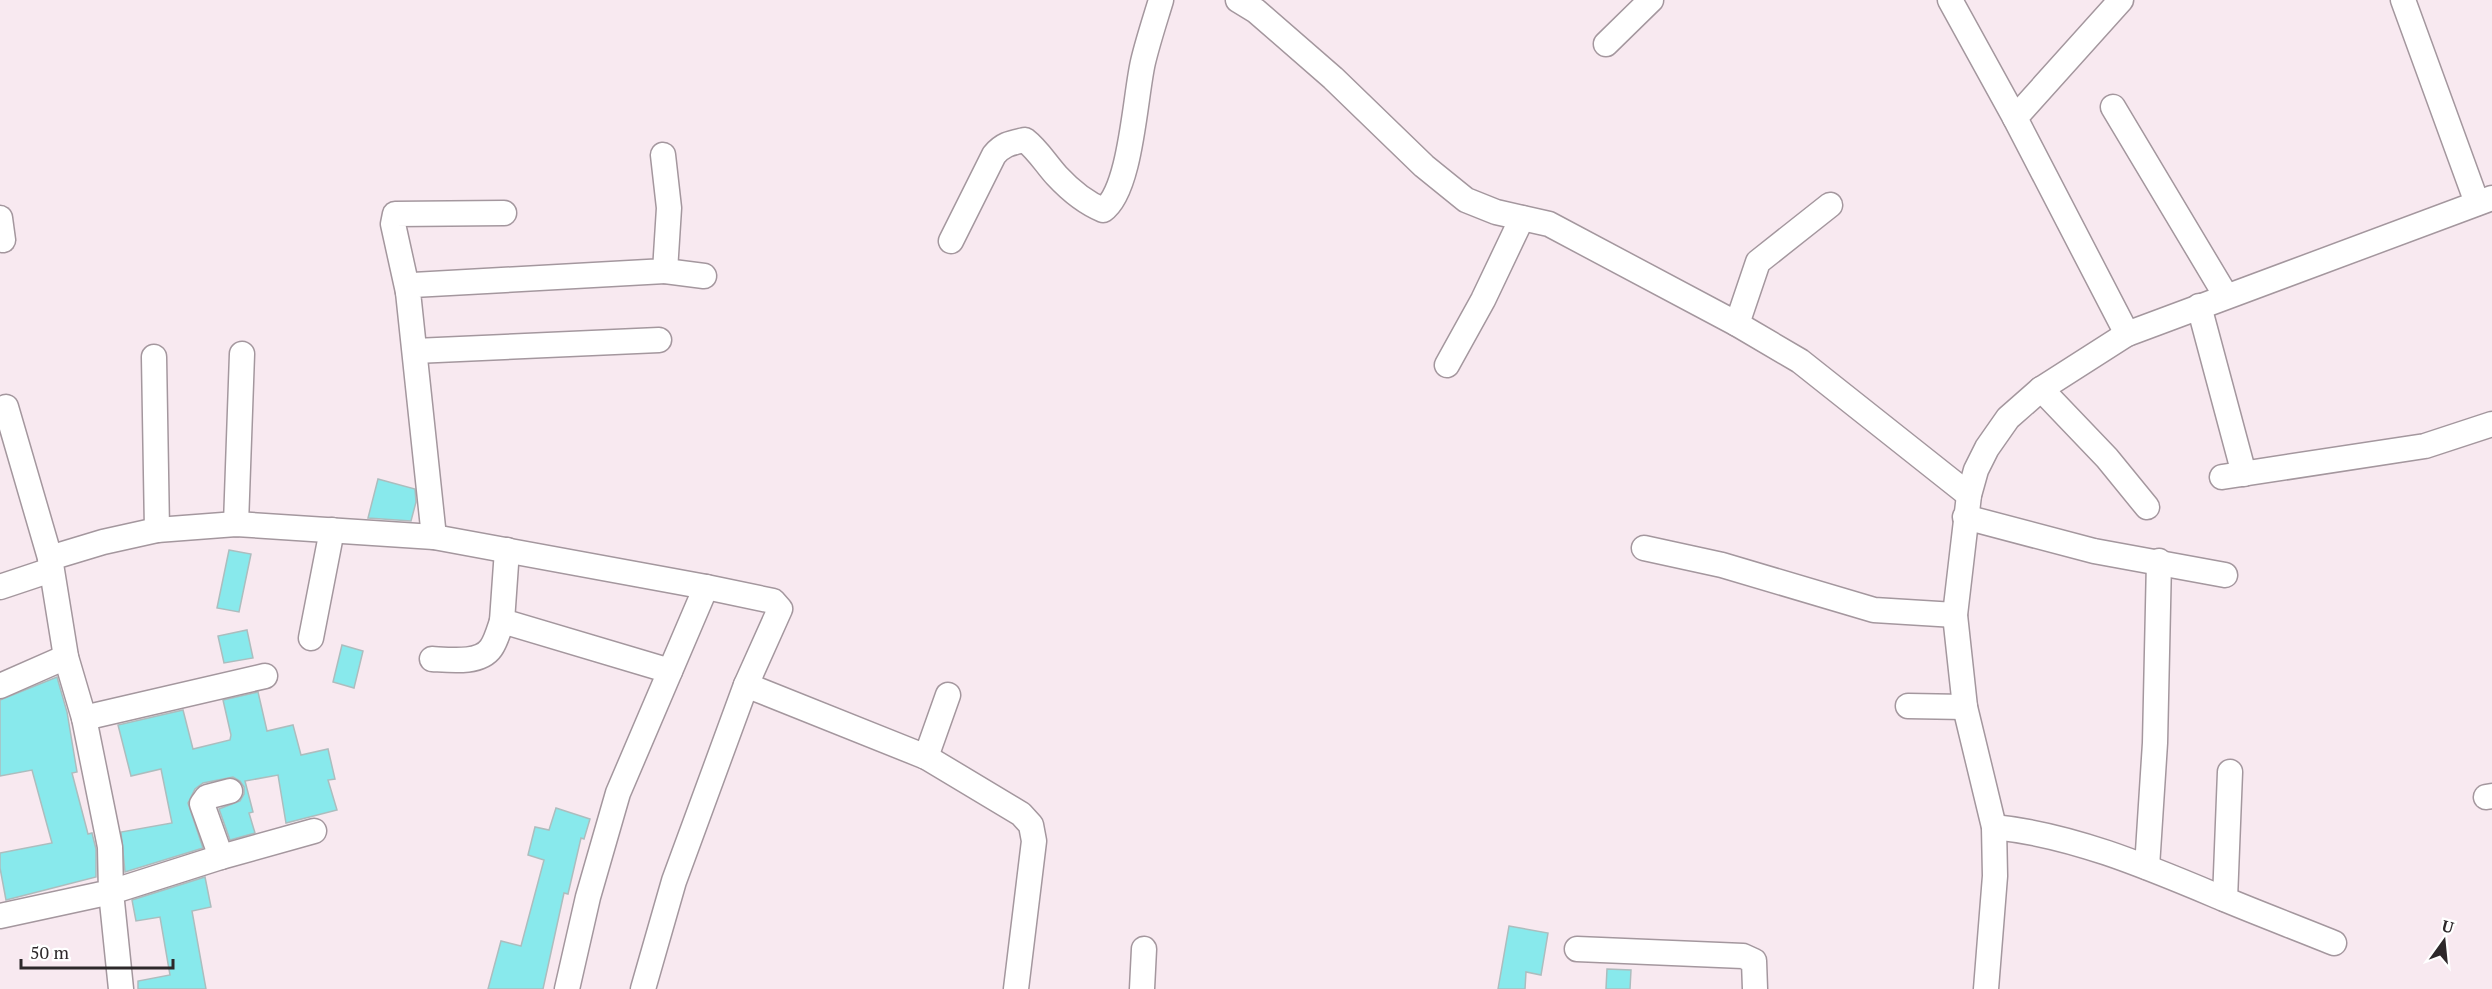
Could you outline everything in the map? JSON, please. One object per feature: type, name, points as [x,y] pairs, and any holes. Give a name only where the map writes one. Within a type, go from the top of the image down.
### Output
[{"type":"street","points":[[951,241],[994,155],[1002,145],[1014,142],[1025,140],[1033,146],[1059,178],[1089,204],[1103,210],[1112,204],[1129,147],[1143,63],[1161,0]]},
{"type":"street","points":[[1238,0],[1256,11],[1333,78],[1424,166],[1466,200],[1496,212],[1549,224],[1737,324],[1800,362],[1967,506],[2094,550],[2225,575]]},
{"type":"street","points":[[1606,44],[1651,0]]},
{"type":"street","points":[[1950,0],[2016,118],[2127,334]]},
{"type":"street","points":[[2016,118],[2121,0]]},
{"type":"street","points":[[1986,989],[1995,876],[1994,827],[1965,707],[1955,615],[1967,506],[1976,470],[1987,448],[2008,418],[2041,389],[2127,334],[2484,201],[2403,0]]},
{"type":"street","points":[[2113,107],[2226,296]]},
{"type":"street","points":[[663,154],[669,208],[665,271]]},
{"type":"street","points":[[1737,324],[1758,262],[1830,206]]},
{"type":"street","points":[[434,537],[408,292],[393,224],[395,214],[504,213]]},
{"type":"street","points":[[1447,365],[1483,300],[1522,218]]},
{"type":"street","points":[[408,292],[413,285],[665,271],[704,276]]},
{"type":"street","points":[[2199,306],[2233,476],[2425,446],[2492,424]]},
{"type":"street","points":[[415,351],[659,340]]},
{"type":"street","points":[[236,524],[242,354]]},
{"type":"street","points":[[154,357],[157,530]]},
{"type":"street","points":[[2041,389],[2107,458],[2147,507]]},
{"type":"street","points":[[6,407],[50,564],[66,657],[84,718],[110,847],[111,892],[121,989]]},
{"type":"street","points":[[0,587],[103,542],[157,530],[236,524],[434,537],[773,601],[780,609],[746,685],[674,881],[643,989]]},
{"type":"street","points":[[311,638],[332,530]]},
{"type":"street","points":[[1644,548],[1722,565],[1874,610],[1955,615]]},
{"type":"street","points":[[432,659],[461,660],[482,656],[491,649],[502,621],[507,550]]},
{"type":"street","points":[[2147,867],[2155,743],[2159,561]]},
{"type":"street","points":[[567,989],[588,897],[618,793],[706,587]]},
{"type":"street","points":[[502,621],[670,671]]},
{"type":"street","points":[[0,686],[66,657]]},
{"type":"street","points":[[84,718],[265,676]]},
{"type":"street","points":[[746,685],[926,757],[1021,814],[1031,825],[1034,841],[1016,989]]},
{"type":"street","points":[[926,757],[948,695]]},
{"type":"street","points":[[1908,706],[1965,707]]},
{"type":"street","points":[[2225,899],[2230,772]]},
{"type":"street","points":[[222,857],[202,804],[207,797],[231,791]]},
{"type":"street","points":[[1994,827],[2045,836],[2147,867],[2334,943]]},
{"type":"street","points":[[0,916],[111,892],[314,831]]},
{"type":"street","points":[[1142,989],[1144,949]]},
{"type":"street","points":[[1577,949],[1743,956],[1754,961],[1755,989]]},
{"type":"building","points":[[378,479],[415,489],[416,502],[411,521],[368,518]]},
{"type":"building","points":[[229,550],[251,554],[239,612],[217,608]]},
{"type":"building","points":[[247,630],[253,658],[224,663],[218,636]]},
{"type":"building","points":[[342,645],[363,651],[354,688],[333,682]]},
{"type":"building","points":[[57,677],[67,712],[77,772],[72,773],[88,834],[92,833],[96,849],[96,877],[6,900],[0,868],[0,853],[52,843],[32,770],[0,776],[0,700]]},
{"type":"building","points":[[258,692],[267,731],[293,725],[301,755],[328,749],[335,779],[328,780],[337,810],[286,823],[278,775],[245,781],[253,812],[249,813],[255,833],[230,840],[219,809],[240,801],[244,794],[244,787],[233,777],[203,783],[195,789],[188,803],[203,848],[125,872],[121,832],[172,823],[161,769],[131,776],[118,725],[183,710],[193,749],[230,740],[231,735],[223,700]]},
{"type":"building","points":[[556,808],[590,819],[584,839],[581,838],[568,894],[564,893],[543,989],[488,989],[501,941],[521,946],[544,860],[528,855],[535,827],[549,830]]},
{"type":"building","points":[[205,877],[211,907],[192,911],[206,989],[138,989],[138,981],[170,975],[160,917],[136,921],[132,900]]},
{"type":"building","points":[[1509,926],[1548,933],[1541,975],[1526,972],[1525,989],[1498,989]]},
{"type":"building","points":[[1607,969],[1631,970],[1630,989],[1606,989]]}]
